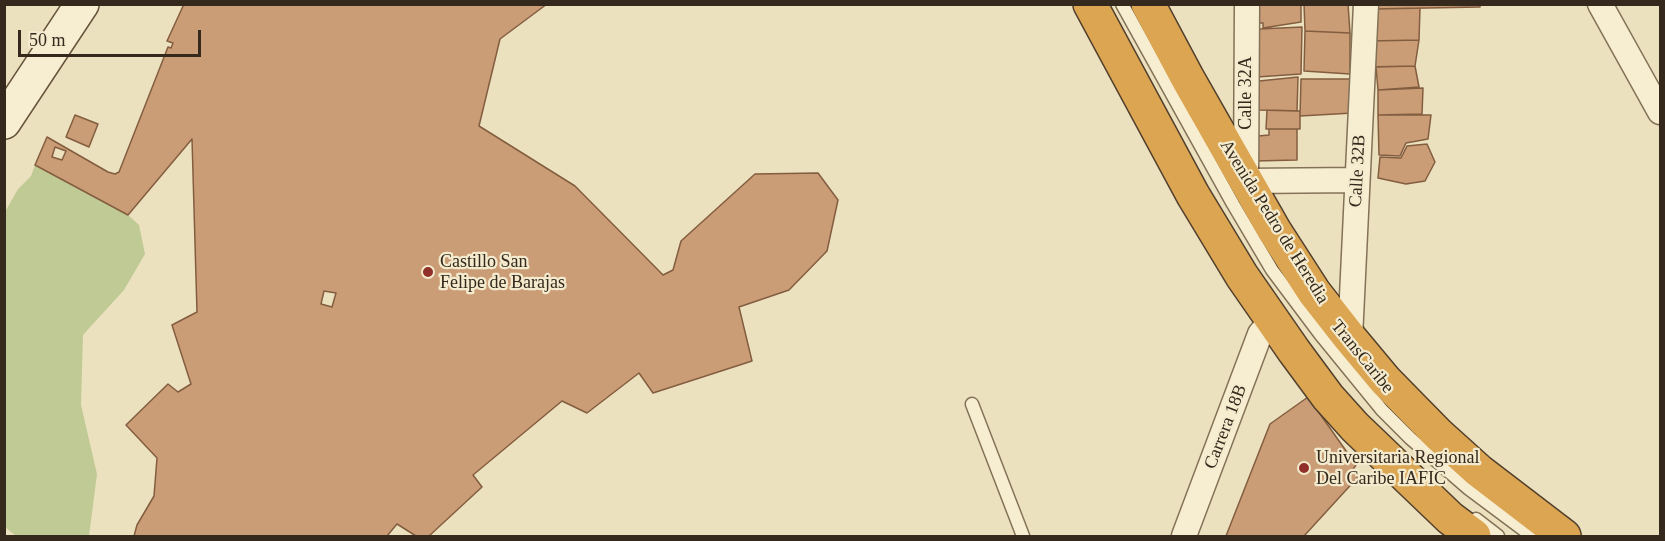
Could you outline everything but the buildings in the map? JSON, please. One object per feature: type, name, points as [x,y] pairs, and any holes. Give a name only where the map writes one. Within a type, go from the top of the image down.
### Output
[{"type":"highway","points":[[1090,4],[1193,195],[1242,276],[1328,398],[1450,518],[1471,524]]},
{"type":"highway","name":"Avenida Pedro de Heredia","points":[[1148,4],[1274,230],[1314,292],[1385,380],[1438,434],[1523,506],[1564,537]]},
{"type":"main road","points":[[5,119],[82,4]]},
{"type":"street","name":"Calle 32A","points":[[1246,181],[1247,4]]},
{"type":"street","name":"Calle 32B","points":[[1350,338],[1366,4]]},
{"type":"street","points":[[1600,4],[1660,112]]},
{"type":"street","points":[[1246,181],[1357,180]]},
{"type":"street","name":"Carrera 18B","points":[[1184,537],[1260,334],[1273,322]]},
{"type":"lane","points":[[1104,4],[1200,181]]},
{"type":"lane","name":"TransCaribe","points":[[1122,4],[1272,270],[1320,334],[1376,402],[1410,438],[1469,489],[1532,537]]},
{"type":"lane","points":[[1224,221],[1236,242]]},
{"type":"lane","points":[[972,404],[1023,537]]},
{"type":"lane","points":[[1471,524],[1498,537]]},
{"type":"green space","points":[[35,165],[128,215],[139,225],[145,254],[124,290],[83,335],[81,405],[97,474],[89,536],[16,536],[5,527],[5,212],[18,189],[31,176]]},
{"type":"place","name":"Castillo San Felipe de Barajas","points":[[428,272]]},
{"type":"place","name":"Universitaria Regional Del Caribe IAFIC","points":[[1304,468]]}]
